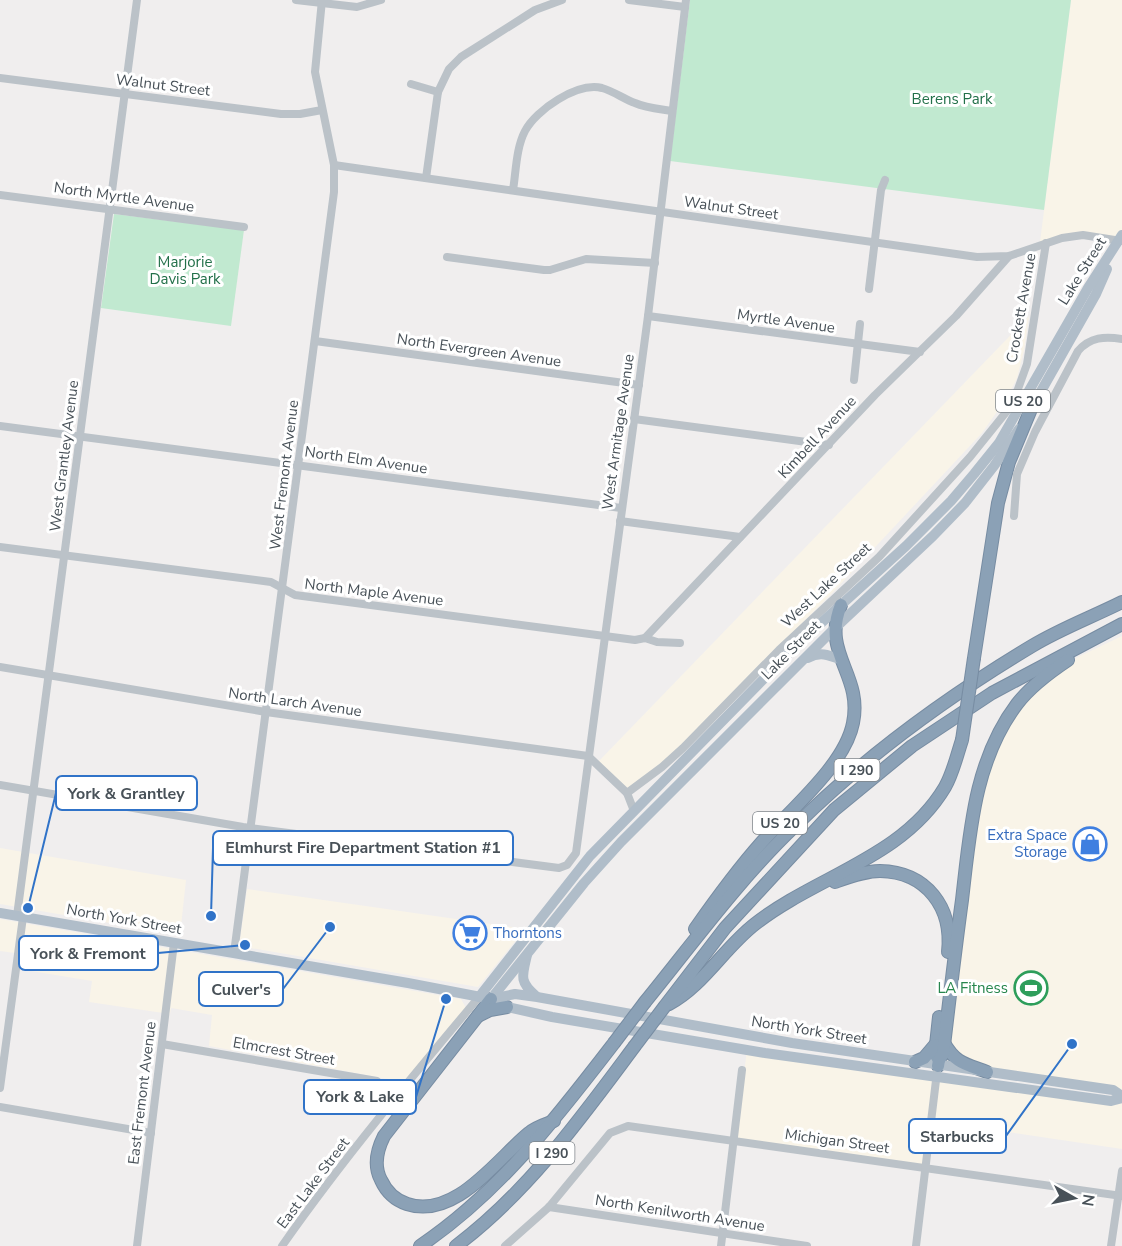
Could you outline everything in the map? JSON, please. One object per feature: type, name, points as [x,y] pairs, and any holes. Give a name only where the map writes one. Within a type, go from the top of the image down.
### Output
[{"type":"highway","name":"US 20","points":[[665,1006],[684,996],[743,933],[774,909],[893,843],[916,824],[946,785],[962,740],[998,503],[1009,462],[1031,409]]},
{"type":"highway","name":"I 290","points":[[420,1246],[451,1225],[520,1159],[554,1120],[645,1002],[739,888],[794,826],[836,787],[895,739],[960,692],[1034,645],[1122,602]]},
{"type":"highway","name":"US 20","points":[[645,1002],[715,901],[760,844],[833,765],[845,746],[853,724],[855,703],[852,684],[835,643],[834,629],[841,604]]},
{"type":"highway","name":"I 290","points":[[456,1246],[491,1216],[562,1143],[725,928],[834,810],[912,746],[982,699],[1120,625]]},
{"type":"highway","points":[[915,1062],[924,1058],[940,1044],[972,813],[986,758],[1017,703],[1049,673],[1120,625]]},
{"type":"highway","points":[[806,891],[860,874],[885,871],[910,876],[924,885],[937,900],[949,929],[940,1044],[943,1054],[938,1067]]},
{"type":"highway","points":[[485,998],[477,1016],[384,1136],[379,1146],[377,1165],[379,1176],[387,1191],[399,1200],[415,1206],[424,1207],[446,1202],[464,1192],[481,1178],[531,1131],[554,1120]]},
{"type":"highway","points":[[477,1016],[490,1010],[507,1007]]},
{"type":"highway","points":[[940,1044],[956,1060],[966,1066],[987,1072]]},
{"type":"main road","name":"Lake Street","points":[[485,998],[531,948],[621,842],[802,660],[965,503],[998,460],[1031,409],[1089,306],[1121,239]]},
{"type":"main road","name":"Lake Street","points":[[485,998],[590,855],[799,643],[906,546],[951,501],[999,443],[1088,288],[1121,239]]},
{"type":"main road","points":[[802,660],[820,653],[842,660]]},
{"type":"main road","name":"North York Street","points":[[0,913],[485,998],[507,1007],[552,1017],[765,1053],[987,1072],[1113,1090],[1122,1097]]},
{"type":"main road","points":[[531,948],[523,972],[523,982],[527,989],[537,997]]},
{"type":"main road","name":"North York Street","points":[[485,998],[515,994],[537,997],[792,1043],[915,1062],[1111,1101],[1122,1097]]},
{"type":"street","name":"West Grantley Avenue","points":[[0,1088],[34,791],[137,0]]},
{"type":"street","points":[[296,0],[357,7],[381,0]]},
{"type":"street","points":[[426,178],[438,92],[449,69],[461,57],[535,10],[562,0]]},
{"type":"street","points":[[630,0],[686,4]]},
{"type":"street","name":"West Fremont Avenue","points":[[234,953],[334,192],[334,165],[314,64],[321,2]]},
{"type":"street","name":"West Armitage Avenue","points":[[251,828],[559,868],[567,865],[576,853],[655,263],[686,4]]},
{"type":"street","name":"Walnut Street","points":[[0,78],[287,115],[322,110]]},
{"type":"street","points":[[411,84],[438,92]]},
{"type":"street","points":[[513,190],[519,146],[524,132],[546,107],[569,94],[588,87],[600,88],[638,105],[672,111]]},
{"type":"street","name":"Walnut Street","points":[[334,165],[977,257],[1009,256],[1046,243],[1083,235],[1121,239]]},
{"type":"street","points":[[869,289],[881,190],[885,180]]},
{"type":"street","name":"North Myrtle Avenue","points":[[0,195],[244,227]]},
{"type":"street","name":"Crockett Avenue","points":[[1023,378],[1031,342],[1046,243]]},
{"type":"street","name":"Kimbell Avenue","points":[[645,638],[1009,256]]},
{"type":"street","points":[[447,257],[544,270],[586,259],[655,263]]},
{"type":"street","name":"Myrtle Avenue","points":[[648,316],[920,352]]},
{"type":"street","points":[[854,380],[860,324]]},
{"type":"street","points":[[1014,516],[1017,474],[1035,432],[1078,351],[1084,344],[1105,336],[1122,339]]},
{"type":"street","name":"North Evergreen Avenue","points":[[315,341],[639,385]]},
{"type":"street","name":"West Lake Street","points":[[627,794],[683,748],[779,650],[879,558],[928,505],[1007,411],[1023,378]]},
{"type":"street","points":[[634,419],[829,445]]},
{"type":"street","name":"North Elm Avenue","points":[[0,426],[621,508]]},
{"type":"street","points":[[620,521],[740,537]]},
{"type":"street","name":"North Maple Avenue","points":[[0,547],[271,582],[295,595],[635,640],[645,638],[657,642],[681,643]]},
{"type":"street","name":"North Larch Avenue","points":[[0,667],[266,712],[588,756]]},
{"type":"street","points":[[588,756],[627,794],[634,811]]},
{"type":"street","points":[[0,785],[251,828]]},
{"type":"street","name":"East Fremont Avenue","points":[[136,1246],[174,943]]},
{"type":"street","name":"East Lake Street","points":[[282,1246],[309,1207],[394,1099],[485,998]]},
{"type":"street","name":"Elmcrest Street","points":[[162,1044],[377,1081],[394,1099]]},
{"type":"street","points":[[916,1246],[938,1067]]},
{"type":"street","points":[[721,1246],[742,1070]]},
{"type":"street","points":[[0,1107],[151,1133]]},
{"type":"street","name":"Michigan Street","points":[[549,1207],[610,1133],[628,1126],[1120,1196]]},
{"type":"street","points":[[1111,1246],[1122,1171]]},
{"type":"street","points":[[505,1246],[549,1207]]},
{"type":"street","name":"North Kenilworth Avenue","points":[[549,1207],[807,1246]]},
{"type":"shaded area","points":[[1071,0],[1122,0],[1122,230],[1118,238],[1082,232],[1040,242]]},
{"type":"shaded area","points":[[1029,316],[1017,378],[1008,396],[982,433],[835,590],[660,766],[627,789],[598,762]]},
{"type":"shaded area","points":[[1122,636],[1122,1096],[945,1069],[976,819],[998,740],[1020,706],[1049,677],[1078,657]]},
{"type":"shaded area","points":[[0,848],[186,880],[180,935],[0,904]]},
{"type":"shaded area","points":[[247,889],[525,929],[478,987],[239,946]]},
{"type":"shaded area","points":[[0,919],[461,999],[466,1008],[404,1082],[209,1046],[212,1015],[171,1008],[170,1014],[89,1002],[92,981],[13,968],[15,953],[0,951]]},
{"type":"shaded area","points":[[747,1050],[934,1075],[924,1165],[736,1138]]},
{"type":"shaded area","points":[[939,1073],[1122,1099],[1122,1149],[933,1121]]},
{"type":"green space","name":"Berens Park","points":[[690,0],[1071,0],[1044,210],[670,161]]},
{"type":"green space","name":"Marjorie Davis Park","points":[[114,214],[244,230],[231,326],[101,308]]},
{"type":"place","name":"Extra Space Storage","points":[[1090,844]]},
{"type":"place","name":"York & Grantley","points":[[28,908]]},
{"type":"place","name":"Elmhurst Fire Department Station #1","points":[[211,916]]},
{"type":"place","name":"Culver's","points":[[330,927]]},
{"type":"place","name":"Thorntons","points":[[470,933]]},
{"type":"place","name":"York & Fremont","points":[[245,945]]},
{"type":"place","name":"LA Fitness","points":[[1031,988]]},
{"type":"place","name":"York & Lake","points":[[446,999]]},
{"type":"place","name":"Starbucks","points":[[1072,1044]]}]
